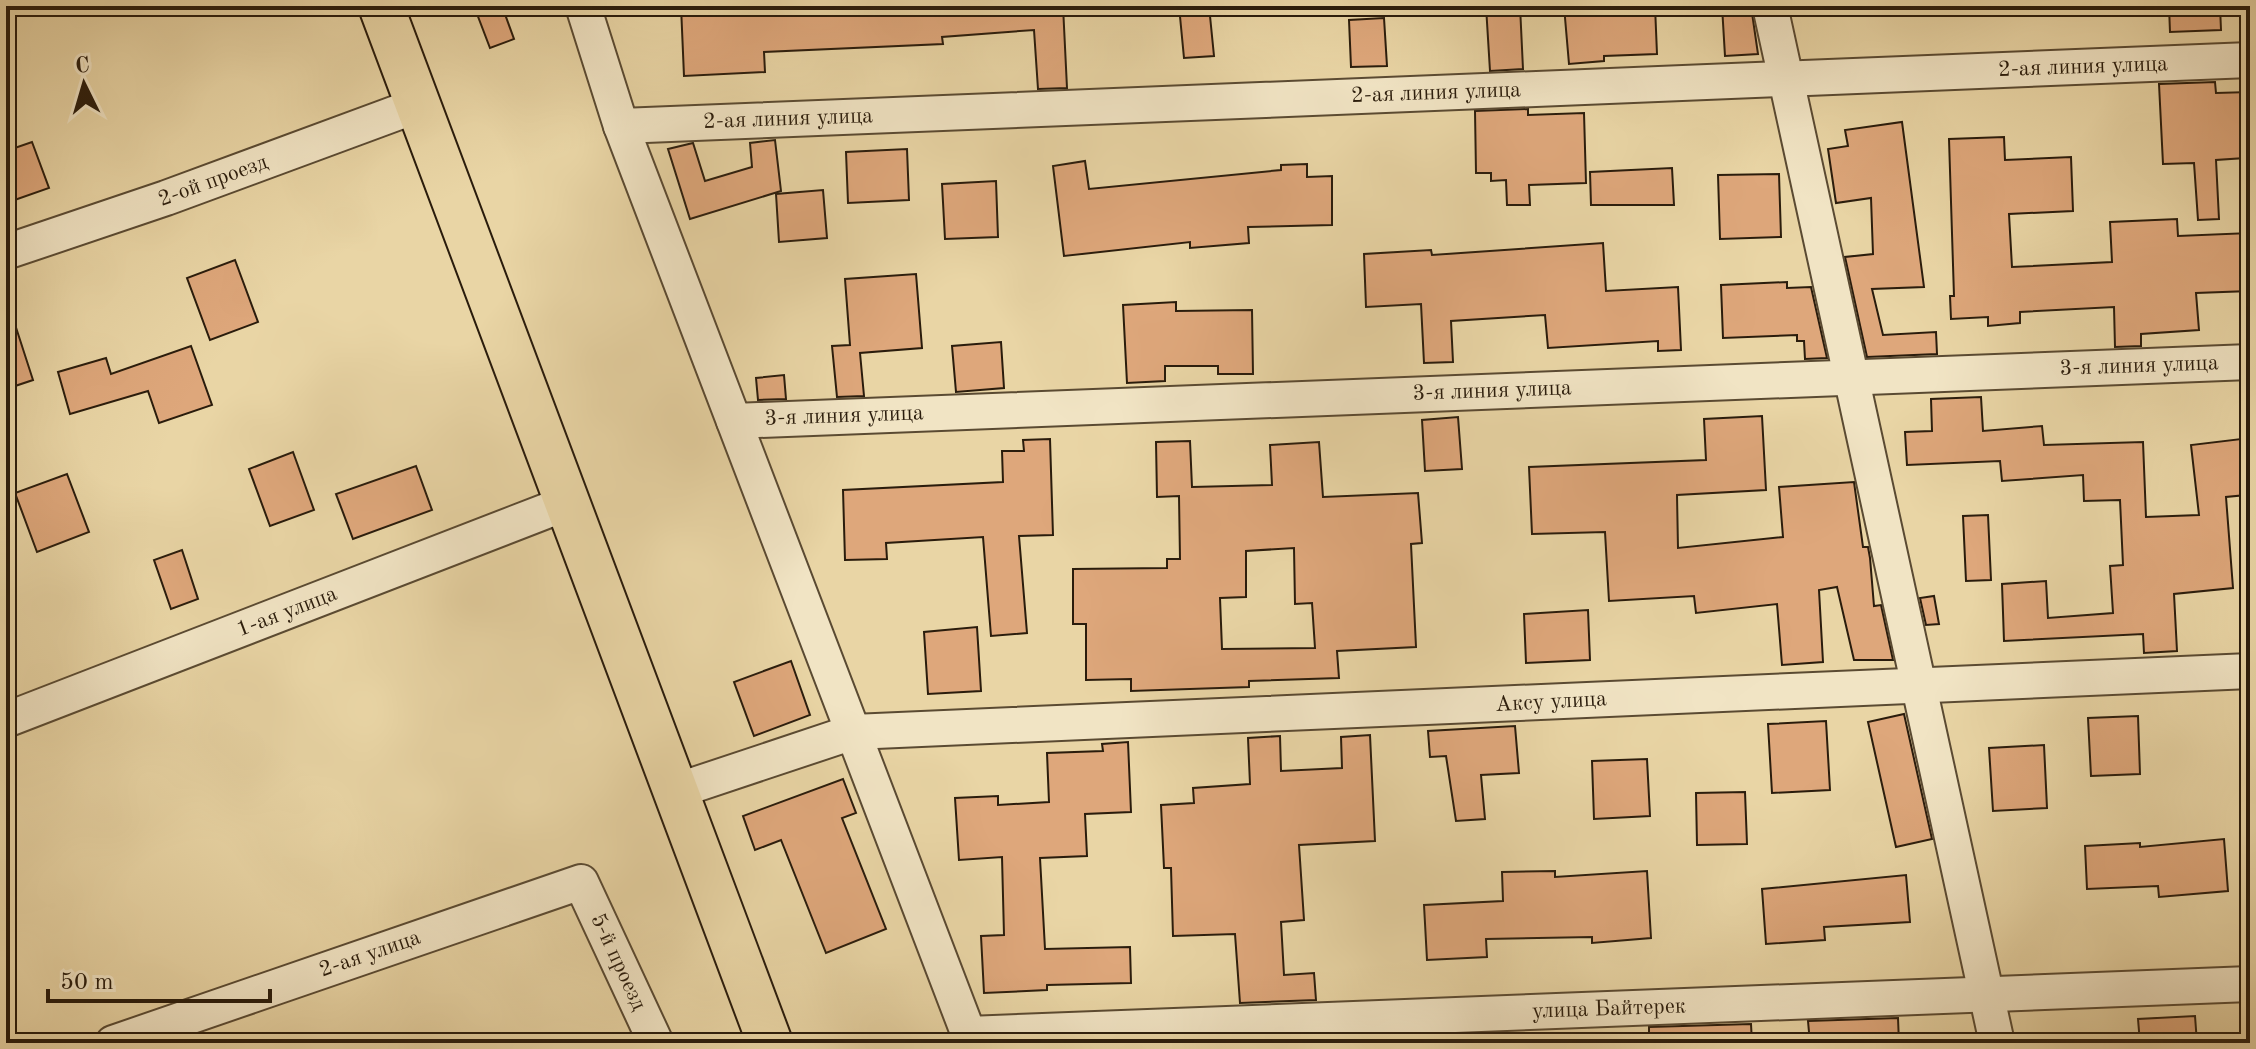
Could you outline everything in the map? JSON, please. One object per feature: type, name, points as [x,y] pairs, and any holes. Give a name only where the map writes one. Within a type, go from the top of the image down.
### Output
[{"type":"main road","points":[[381,6],[770,1043]]},
{"type":"street","points":[[583,6],[621,126],[970,1039]]},
{"type":"street","points":[[1770,6],[1997,1043]]},
{"type":"street","name":"2-ая линия улица","points":[[621,126],[2250,60]]},
{"type":"street","name":"2-ой проезд","points":[[6,252],[166,198],[418,105]]},
{"type":"street","name":"3-я линия улица","points":[[734,421],[2250,362]]},
{"type":"street","name":"1-ая улица","points":[[6,720],[567,503]]},
{"type":"street","name":"Аксу улица","points":[[676,791],[853,732],[2250,671]]},
{"type":"street","name":"2-ая улица","points":[[113,1043],[581,882]]},
{"type":"street","name":"5-й проезд","points":[[581,882],[656,1043]]},
{"type":"street","name":"улица Байтерек","points":[[970,1039],[2250,984]]},
{"type":"building","points":[[474,6],[502,6],[514,39],[490,48]]},
{"type":"building","points":[[681,6],[1063,6],[1067,88],[1038,89],[1034,30],[942,37],[943,44],[764,52],[765,72],[684,76]]},
{"type":"building","points":[[1179,6],[1209,6],[1214,56],[1184,58]]},
{"type":"building","points":[[1486,6],[1520,6],[1523,69],[1490,71]]},
{"type":"building","points":[[1564,6],[1655,6],[1657,54],[1604,56],[1604,61],[1569,64]]},
{"type":"building","points":[[1722,6],[1751,6],[1758,54],[1725,56]]},
{"type":"building","points":[[2169,6],[2220,6],[2221,30],[2170,32]]},
{"type":"building","points":[[1384,18],[1387,66],[1351,67],[1349,20]]},
{"type":"building","points":[[2215,82],[2216,93],[2250,92],[2250,144],[2244,144],[2245,158],[2216,160],[2219,219],[2198,220],[2194,163],[2163,164],[2159,84]]},
{"type":"building","points":[[1528,109],[1528,115],[1584,113],[1586,183],[1529,185],[1530,205],[1507,205],[1506,180],[1491,181],[1491,173],[1476,173],[1475,111]]},
{"type":"building","points":[[1902,122],[1924,287],[1872,289],[1883,335],[1936,332],[1937,354],[1867,357],[1845,257],[1873,254],[1871,198],[1836,203],[1828,149],[1848,146],[1845,130]]},
{"type":"building","points":[[2004,137],[2005,160],[2071,157],[2073,211],[2009,214],[2012,267],[2112,262],[2110,222],[2177,219],[2178,236],[2250,233],[2250,291],[2196,293],[2199,330],[2141,334],[2141,346],[2115,347],[2114,307],[2020,312],[2020,323],[1988,326],[1988,317],[1951,319],[1950,296],[1954,296],[1949,139]]},
{"type":"building","points":[[775,140],[781,191],[690,219],[668,149],[693,143],[705,181],[752,167],[750,143]]},
{"type":"building","points":[[32,142],[49,188],[6,203],[6,151]]},
{"type":"building","points":[[907,149],[909,200],[848,203],[846,152]]},
{"type":"building","points":[[1085,161],[1089,189],[1281,170],[1281,165],[1307,164],[1307,177],[1332,176],[1332,225],[1248,227],[1249,243],[1190,248],[1190,242],[1064,256],[1053,166]]},
{"type":"building","points":[[1672,168],[1674,205],[1591,205],[1590,172]]},
{"type":"building","points":[[1779,174],[1781,237],[1720,239],[1718,175]]},
{"type":"building","points":[[996,181],[998,237],[945,239],[942,184]]},
{"type":"building","points":[[823,190],[827,238],[779,242],[776,194]]},
{"type":"building","points":[[1603,243],[1606,291],[1678,287],[1681,350],[1658,351],[1658,341],[1548,348],[1545,315],[1451,321],[1453,362],[1424,363],[1421,304],[1366,307],[1364,254],[1431,250],[1432,255]]},
{"type":"building","points":[[235,260],[258,322],[210,340],[187,278]]},
{"type":"building","points":[[916,274],[922,348],[860,353],[864,396],[837,397],[832,346],[850,345],[845,279]]},
{"type":"building","points":[[1787,282],[1787,288],[1811,287],[1827,358],[1805,359],[1804,341],[1797,341],[1797,335],[1723,338],[1721,285]]},
{"type":"building","points":[[1176,302],[1176,311],[1252,310],[1253,374],[1218,374],[1218,366],[1165,366],[1165,381],[1127,383],[1123,305]]},
{"type":"building","points":[[11,312],[33,380],[6,389],[6,313]]},
{"type":"building","points":[[1001,342],[1004,388],[956,392],[952,346]]},
{"type":"building","points":[[191,346],[212,405],[159,423],[148,391],[70,414],[58,372],[106,358],[111,374]]},
{"type":"building","points":[[784,375],[786,399],[758,400],[756,378]]},
{"type":"building","points":[[1981,397],[1983,431],[2042,426],[2044,445],[2143,442],[2146,517],[2199,515],[2191,445],[2241,439],[2246,495],[2226,497],[2233,588],[2174,594],[2177,651],[2144,653],[2143,634],[2004,641],[2002,584],[2046,581],[2048,618],[2113,613],[2110,566],[2123,565],[2120,500],[2084,501],[2083,475],[2002,481],[2000,461],[1907,465],[1905,432],[1932,431],[1931,399]]},
{"type":"building","points":[[1762,416],[1766,490],[1677,495],[1678,548],[1783,537],[1779,487],[1854,482],[1863,547],[1868,547],[1870,558],[1874,606],[1881,605],[1893,660],[1854,660],[1837,587],[1819,590],[1823,662],[1782,665],[1777,604],[1696,613],[1694,596],[1609,601],[1605,532],[1532,534],[1529,467],[1706,460],[1704,419]]},
{"type":"building","points":[[1458,417],[1462,469],[1425,471],[1422,420]]},
{"type":"building","points":[[1050,439],[1053,535],[1019,536],[1027,633],[991,636],[983,537],[886,543],[887,559],[845,560],[843,490],[1003,482],[1002,451],[1024,451],[1023,440]]},
{"type":"building","points":[[1190,441],[1192,487],[1272,485],[1270,445],[1319,442],[1323,497],[1418,493],[1422,543],[1411,544],[1416,647],[1337,651],[1339,678],[1249,681],[1249,687],[1131,691],[1131,679],[1086,680],[1086,624],[1073,624],[1073,569],[1167,568],[1167,559],[1180,559],[1179,496],[1157,497],[1156,442]],"holes":[[[1294,548],[1295,604],[1312,603],[1315,648],[1222,649],[1220,598],[1246,597],[1246,551]]]},
{"type":"building","points":[[293,452],[314,510],[270,526],[249,469]]},
{"type":"building","points":[[416,466],[432,510],[353,539],[336,494]]},
{"type":"building","points":[[67,474],[89,532],[37,552],[15,493]]},
{"type":"building","points":[[1988,515],[1991,580],[1966,581],[1963,516]]},
{"type":"building","points":[[182,550],[198,599],[171,609],[154,560]]},
{"type":"building","points":[[1934,596],[1939,624],[1926,625],[1920,598]]},
{"type":"building","points":[[1588,610],[1590,660],[1526,663],[1524,614]]},
{"type":"building","points":[[977,627],[981,691],[928,694],[924,632]]},
{"type":"building","points":[[791,661],[810,715],[754,736],[734,682]]},
{"type":"building","points":[[1904,714],[1932,839],[1896,847],[1868,722]]},
{"type":"building","points":[[2138,716],[2140,774],[2091,776],[2088,718]]},
{"type":"building","points":[[1826,721],[1830,790],[1772,793],[1768,724]]},
{"type":"building","points":[[1515,726],[1519,773],[1481,775],[1485,819],[1456,821],[1446,756],[1430,757],[1428,731]]},
{"type":"building","points":[[1370,735],[1375,841],[1299,845],[1304,920],[1281,922],[1284,975],[1314,973],[1316,1000],[1240,1003],[1235,934],[1173,936],[1171,868],[1164,868],[1161,805],[1194,803],[1193,788],[1250,784],[1248,738],[1280,736],[1281,771],[1342,768],[1341,737]]},
{"type":"building","points":[[1128,742],[1131,812],[1085,814],[1087,856],[1040,858],[1045,949],[1130,947],[1131,983],[1047,985],[1047,990],[984,993],[981,936],[1004,935],[1002,857],[959,860],[955,798],[998,796],[998,805],[1049,802],[1047,753],[1103,751],[1102,744]]},
{"type":"building","points":[[2044,745],[2047,808],[1993,811],[1989,748]]},
{"type":"building","points":[[1647,759],[1650,816],[1594,819],[1592,761]]},
{"type":"building","points":[[843,779],[856,813],[842,818],[886,929],[826,953],[781,840],[755,850],[743,816]]},
{"type":"building","points":[[1745,792],[1747,844],[1697,845],[1696,793]]},
{"type":"building","points":[[2224,839],[2228,891],[2159,897],[2158,886],[2087,889],[2085,846],[2140,843],[2140,847]]},
{"type":"building","points":[[1555,871],[1555,877],[1647,871],[1651,938],[1592,943],[1592,937],[1486,939],[1487,957],[1427,960],[1424,905],[1503,901],[1502,872]]},
{"type":"building","points":[[1906,875],[1910,922],[1824,927],[1825,940],[1766,944],[1762,889]]},
{"type":"building","points":[[2195,1016],[2197,1043],[2140,1043],[2138,1019]]},
{"type":"building","points":[[1898,1018],[1899,1043],[1810,1043],[1808,1021]]},
{"type":"building","points":[[1751,1024],[1752,1043],[1649,1043],[1649,1027]]}]
